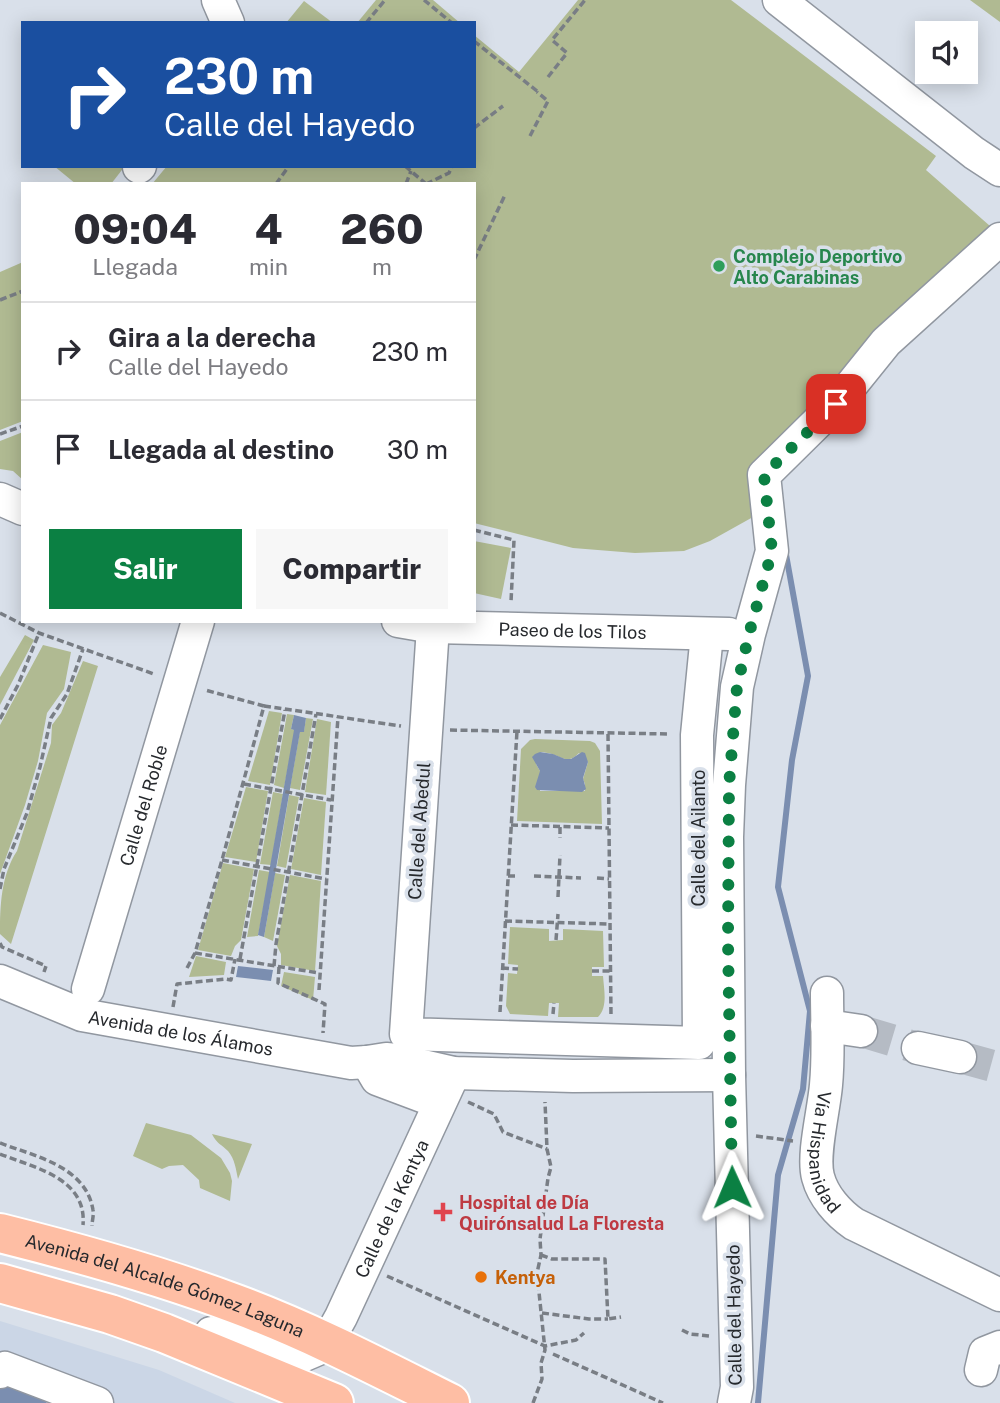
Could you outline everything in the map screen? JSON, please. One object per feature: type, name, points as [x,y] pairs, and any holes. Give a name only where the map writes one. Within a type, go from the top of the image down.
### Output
[{"type":"main road","name":"Avenida del Alcalde Gómez Laguna","points":[[0,1233],[83,1254],[236,1304],[327,1342],[450,1403]]},
{"type":"main road","name":"Avenida del Alcalde Gómez Laguna","points":[[0,1283],[110,1314],[164,1333],[334,1403]]},
{"type":"street","points":[[218,0],[227,21]]},
{"type":"street","points":[[779,0],[974,153],[1000,170]]},
{"type":"street","name":"Calle del Hayedo","points":[[734,1403],[737,1377],[729,1074],[729,785],[737,687],[772,551],[764,475],[836,404],[887,341],[1000,239]]},
{"type":"street","points":[[0,499],[21,508]]},
{"type":"street","name":"Calle del Roble","points":[[88,989],[197,623]]},
{"type":"street","name":"Paseo de los Tilos","points":[[410,623],[433,627],[749,634]]},
{"type":"street","name":"Calle del Abedul","points":[[433,627],[406,1034],[699,1043]]},
{"type":"street","name":"Calle del Ailanto","points":[[699,1043],[697,734],[707,634]]},
{"type":"street","name":"Avenida de los Álamos","points":[[0,981],[82,1015],[351,1063],[367,1062],[377,1079],[425,1097],[573,1076],[729,1074]]},
{"type":"street","name":"Vía Hispanidad","points":[[827,993],[826,1084],[816,1160],[817,1176],[829,1199],[841,1215],[853,1224],[1000,1295]]},
{"type":"street","points":[[827,1026],[861,1031]]},
{"type":"street","points":[[918,1048],[960,1058]]},
{"type":"street","name":"Calle de la Kentya","points":[[327,1342],[454,1091]]},
{"type":"street","name":"Avenida del Alcalde Gómez Laguna","points":[[164,1333],[183,1326],[195,1327],[281,1359],[302,1356],[327,1342]]},
{"type":"street","points":[[0,1371],[5,1367],[97,1403]]},
{"type":"path","points":[[368,21],[384,0]]},
{"type":"path","points":[[424,0],[450,21]]},
{"type":"path","points":[[548,77],[568,53],[552,40],[585,0]]},
{"type":"path","points":[[476,43],[538,90],[548,101],[530,136]]},
{"type":"path","points":[[476,126],[503,106]]},
{"type":"path","points":[[407,168],[424,182]]},
{"type":"path","points":[[430,182],[449,173],[451,168]]},
{"type":"path","points":[[407,182],[411,171]]},
{"type":"path","points":[[476,256],[505,195]]},
{"type":"path","points":[[0,300],[21,292]]},
{"type":"path","points":[[0,434],[21,427]]},
{"type":"path","points":[[476,530],[514,540],[510,629]]},
{"type":"path","points":[[0,613],[39,633],[179,683],[264,706],[425,729],[697,734]]},
{"type":"path","points":[[0,719],[18,685],[39,633]]},
{"type":"path","points":[[0,889],[4,869],[27,813],[51,718],[67,695],[83,649]]},
{"type":"path","points":[[187,968],[195,953],[264,706]]},
{"type":"path","points":[[172,1009],[177,985],[231,980],[257,866],[285,709]]},
{"type":"path","points":[[316,714],[276,944],[276,966],[278,983],[325,1004],[323,1031]]},
{"type":"path","points":[[319,990],[338,717]]},
{"type":"path","points":[[499,1020],[517,731]]},
{"type":"path","points":[[608,734],[611,1026]]},
{"type":"path","points":[[243,784],[331,800]]},
{"type":"path","points":[[511,825],[609,828]]},
{"type":"path","points":[[560,827],[560,838]]},
{"type":"path","points":[[558,897],[560,855]]},
{"type":"path","points":[[222,860],[326,879]]},
{"type":"path","points":[[508,876],[517,876]]},
{"type":"path","points":[[534,876],[581,877]]},
{"type":"path","points":[[597,878],[609,879]]},
{"type":"path","points":[[556,940],[558,914]]},
{"type":"path","points":[[505,921],[610,924]]},
{"type":"path","points":[[0,943],[2,947],[46,966],[44,974]]},
{"type":"path","points":[[195,953],[319,973]]},
{"type":"path","points":[[502,968],[518,969]]},
{"type":"path","points":[[592,971],[611,971]]},
{"type":"path","points":[[554,1003],[554,1014]]},
{"type":"path","points":[[454,1091],[494,1114],[503,1132],[547,1149]]},
{"type":"path","points":[[533,1403],[542,1379],[541,1363],[545,1346],[537,1273],[551,1167],[547,1149],[545,1101]]},
{"type":"path","points":[[753,1136],[800,1142]]},
{"type":"path","points":[[0,1143],[55,1163],[73,1175],[87,1192],[93,1211],[91,1230]]},
{"type":"path","points":[[0,1154],[64,1181],[77,1195],[84,1213],[83,1227]]},
{"type":"path","points":[[541,1255],[552,1259],[605,1259],[608,1319]]},
{"type":"path","points":[[379,1273],[545,1346],[576,1340],[584,1333]]},
{"type":"path","points":[[542,1313],[589,1319],[621,1317]]},
{"type":"path","points":[[682,1330],[690,1334],[717,1336]]},
{"type":"path","points":[[553,1354],[663,1403]]},
{"type":"shaded area","points":[[0,1321],[159,1370],[235,1403],[0,1403]]},
{"type":"green space","points":[[376,0],[433,0],[458,21],[359,21]]},
{"type":"green space","name":"Complejo Deportivo Alto Carabinas","points":[[578,0],[731,0],[936,156],[926,170],[998,233],[892,328],[753,517],[710,541],[684,551],[635,553],[573,548],[476,524],[476,182],[154,182],[165,168],[476,168],[476,37],[519,72]]},
{"type":"green space","points":[[970,0],[1000,0],[1000,22]]},
{"type":"green space","points":[[304,1],[330,21],[288,21]]},
{"type":"green space","points":[[56,168],[123,168],[113,182],[74,182]]},
{"type":"green space","points":[[21,263],[21,422],[0,430],[0,272]]},
{"type":"green space","points":[[21,433],[21,478],[13,471],[0,469],[0,441]]},
{"type":"green space","points":[[476,541],[511,548],[501,599],[476,593]]},
{"type":"green space","points":[[25,635],[34,640],[0,705],[0,677]]},
{"type":"green space","points":[[43,645],[71,652],[64,689],[47,713],[38,761],[0,874],[0,725]]},
{"type":"green space","points":[[83,661],[98,666],[11,944],[0,934],[5,880],[17,851],[51,743],[52,725],[61,713]]},
{"type":"green space","points":[[269,711],[282,713],[270,785],[248,781]]},
{"type":"green space","points":[[287,714],[294,715],[291,729],[295,730],[284,788],[274,785]]},
{"type":"green space","points":[[306,718],[313,719],[300,790],[290,788],[300,731],[304,731]]},
{"type":"green space","points":[[317,719],[331,722],[326,795],[305,792]]},
{"type":"green space","points":[[530,740],[595,743],[600,751],[602,824],[517,821],[521,749]],"holes":[[[540,752],[569,759],[579,753],[588,762],[583,779],[585,791],[540,791],[540,771],[536,764]]]},
{"type":"green space","points":[[246,787],[268,791],[256,862],[225,857]]},
{"type":"green space","points":[[273,792],[283,794],[271,865],[260,864]]},
{"type":"green space","points":[[289,795],[299,797],[286,868],[277,866]]},
{"type":"green space","points":[[304,798],[326,802],[321,875],[291,869]]},
{"type":"green space","points":[[223,863],[254,869],[241,940],[231,956],[198,950]]},
{"type":"green space","points":[[259,870],[270,872],[258,936],[247,937]]},
{"type":"green space","points":[[275,873],[285,875],[273,941],[264,937]]},
{"type":"green space","points":[[290,875],[321,881],[315,971],[281,965],[281,954],[277,946]]},
{"type":"green space","points":[[510,927],[549,929],[549,941],[563,940],[563,929],[603,931],[604,967],[592,967],[592,976],[603,976],[604,1003],[598,1017],[558,1017],[559,1003],[549,1003],[548,1016],[510,1014],[506,1006],[508,973],[517,974],[518,965],[508,964]]},
{"type":"green space","points":[[196,956],[226,962],[224,975],[189,977]]},
{"type":"green space","points":[[284,972],[315,977],[313,1000],[281,986]]},
{"type":"green space","points":[[146,1123],[191,1135],[221,1158],[232,1181],[230,1201],[200,1188],[199,1180],[183,1165],[162,1169],[133,1156]]},
{"type":"green space","points":[[212,1134],[252,1144],[238,1179],[230,1154]]},
{"type":"water","points":[[294,715],[306,718],[304,732],[300,732],[264,937],[258,935],[294,730],[291,729]]},
{"type":"water","points":[[540,752],[565,759],[585,753],[588,762],[583,778],[586,789],[582,792],[537,790],[535,787],[540,771],[532,757]]},
{"type":"water","points":[[238,966],[273,970],[271,981],[236,977]]},
{"type":"water","points":[[8,1385],[36,1393],[47,1403],[0,1403],[0,1387]]},
{"type":"waterway","points":[[758,1403],[778,1175],[803,1089],[810,1011],[778,887],[792,760],[808,676],[785,549]]},
{"type":"tunnel","points":[[861,1031],[918,1048]]},
{"type":"tunnel","points":[[960,1057],[1000,1068]]},
{"type":"place","name":"Complejo Deportivo Alto Carabinas","points":[[719,266]]},
{"type":"place","name":"Hospital de Día Quirónsalud La Floresta","points":[[443,1212]]},
{"type":"place","name":"Kentya","points":[[481,1277]]},
{"type":"route","points":[[732,1187],[727,837],[729,785],[737,687],[772,551],[764,475],[836,404]]}]
